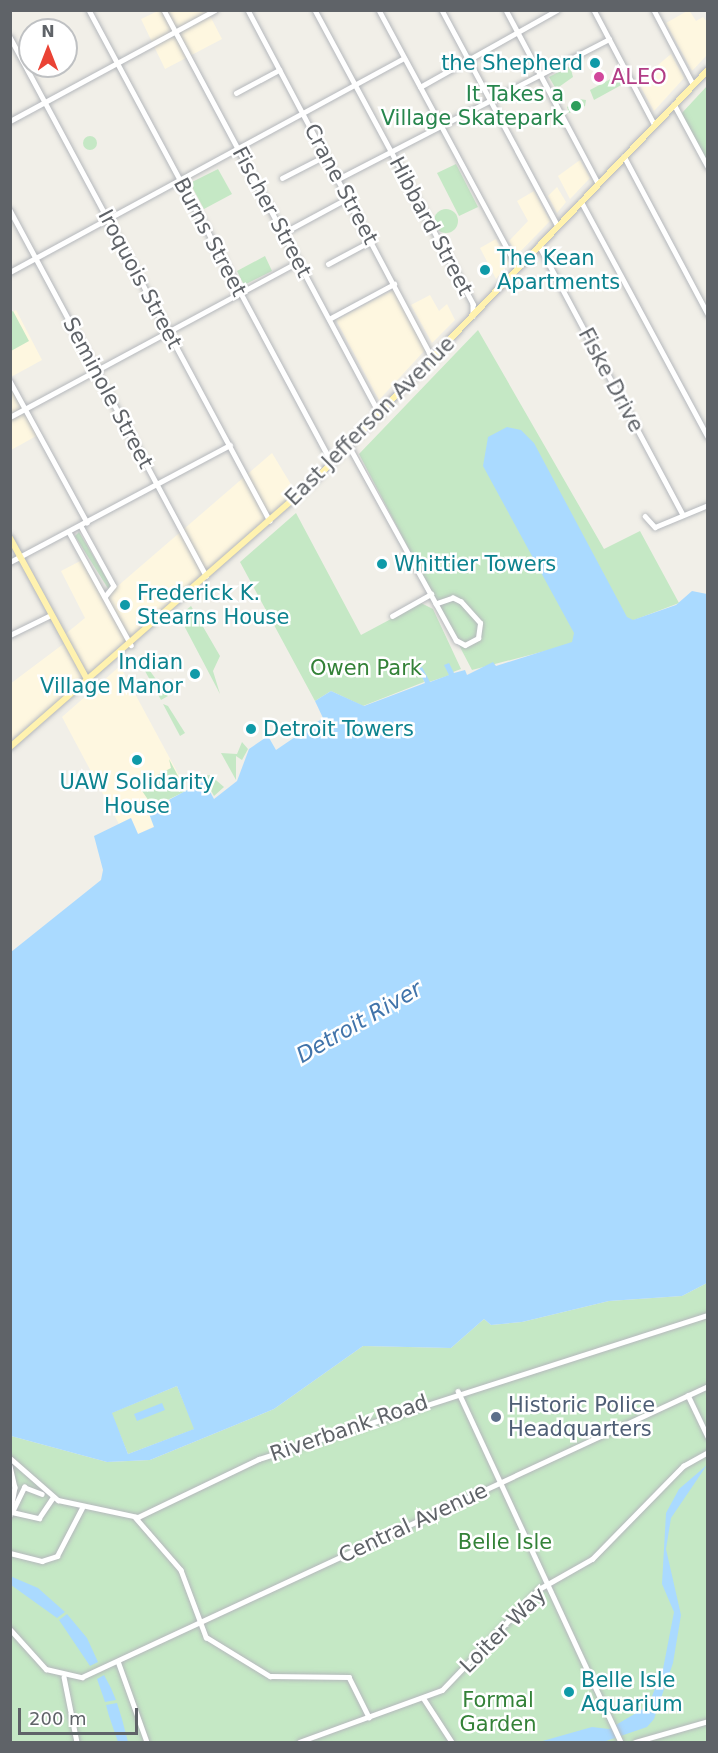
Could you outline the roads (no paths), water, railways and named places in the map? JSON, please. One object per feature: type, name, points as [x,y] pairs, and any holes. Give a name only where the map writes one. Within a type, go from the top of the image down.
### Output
[{"type":"main road","name":"East Jefferson Avenue","points":[[10,747],[131,645],[332,463],[708,70]]},
{"type":"main road","points":[[10,538],[88,681]]},
{"type":"street","name":"Burns Street","points":[[89,10],[332,463]]},
{"type":"street","name":"Fischer Street","points":[[164,10],[380,414]]},
{"type":"street","points":[[10,121],[215,10]]},
{"type":"street","name":"Crane Street","points":[[248,10],[432,359]]},
{"type":"street","name":"Hibbard Street","points":[[315,10],[473,304],[473,316]]},
{"type":"street","points":[[379,10],[518,268]]},
{"type":"street","points":[[442,10],[558,225]]},
{"type":"street","points":[[506,10],[598,183]]},
{"type":"street","points":[[420,87],[557,10]]},
{"type":"street","points":[[594,10],[654,124]]},
{"type":"street","points":[[654,10],[693,84]]},
{"type":"street","name":"Iroquois Street","points":[[10,37],[270,521]]},
{"type":"street","points":[[338,179],[609,39]]},
{"type":"street","points":[[10,273],[404,58]]},
{"type":"street","points":[[236,93],[279,70]]},
{"type":"street","points":[[674,104],[708,167]]},
{"type":"street","points":[[282,178],[325,156]]},
{"type":"street","points":[[624,156],[708,314]]},
{"type":"street","points":[[283,234],[348,198]]},
{"type":"street","points":[[581,201],[708,436]]},
{"type":"street","name":"Seminole Street","points":[[10,210],[206,576]]},
{"type":"street","points":[[328,264],[371,241]]},
{"type":"street","name":"Fiske Drive","points":[[539,245],[683,515]]},
{"type":"street","points":[[10,417],[298,262]]},
{"type":"street","points":[[328,319],[394,284]]},
{"type":"street","points":[[10,381],[87,522]]},
{"type":"street","points":[[10,562],[230,446]]},
{"type":"street","points":[[349,446],[436,604],[458,642],[478,638],[480,623],[461,602],[453,598],[436,604]]},
{"type":"street","points":[[645,516],[655,527],[708,505]]},
{"type":"street","points":[[81,526],[114,586],[105,597]]},
{"type":"street","points":[[69,532],[131,645]]},
{"type":"street","points":[[392,616],[431,594]]},
{"type":"street","points":[[10,634],[51,615]]},
{"type":"street","name":"Riverbank Road","points":[[135,1517],[259,1459],[458,1391],[708,1315]]},
{"type":"street","name":"Central Avenue","points":[[64,1677],[93,1672],[118,1661],[708,1386]]},
{"type":"street","points":[[458,1391],[619,1740]]},
{"type":"street","points":[[688,1395],[708,1437]]},
{"type":"street","name":"Loiter Way","points":[[299,1743],[424,1699],[454,1678],[548,1584],[592,1559],[683,1466],[708,1452]]},
{"type":"street","points":[[10,1458],[52,1497]]},
{"type":"street","points":[[10,1466],[11,1514]]},
{"type":"street","points":[[11,1514],[26,1486],[82,1508],[135,1517],[181,1570],[198,1624],[219,1647],[270,1676],[349,1677],[369,1717]]},
{"type":"street","points":[[11,1514],[39,1518],[52,1497]]},
{"type":"street","points":[[10,1553],[38,1561],[57,1556],[82,1508]]},
{"type":"street","points":[[10,1629],[31,1655],[64,1677],[76,1743]]},
{"type":"street","points":[[118,1661],[147,1743]]},
{"type":"street","points":[[424,1699],[452,1743]]},
{"type":"street","points":[[635,1743],[708,1721]]},
{"type":"water","name":"Detroit River","points":[[507,427],[521,430],[534,443],[627,617],[633,620],[676,605],[692,591],[707,594],[707,1283],[682,1296],[609,1301],[522,1322],[491,1325],[484,1319],[451,1348],[363,1346],[274,1409],[150,1460],[107,1462],[11,1436],[11,952],[101,880],[103,870],[94,836],[131,818],[138,834],[154,827],[148,811],[204,781],[214,799],[237,781],[249,749],[268,736],[276,750],[323,718],[315,701],[331,691],[364,706],[425,683],[418,669],[422,667],[430,682],[449,675],[444,665],[449,663],[454,673],[465,670],[467,675],[493,662],[496,666],[572,642],[574,633],[483,466],[488,437]],"holes":[[[177,1386],[194,1429],[128,1454],[112,1413]]]},
{"type":"water","points":[[162,1403],[165,1410],[137,1421],[134,1414]]},
{"type":"water","points":[[707,1465],[671,1518],[666,1549],[681,1615],[673,1663],[654,1719],[647,1727],[603,1742],[539,1742],[592,1727],[609,1729],[648,1706],[663,1669],[674,1612],[662,1584],[666,1513],[679,1489]]},
{"type":"water","points":[[10,1576],[38,1588],[65,1612],[57,1618],[11,1585]]},
{"type":"water","points":[[67,1614],[87,1638],[98,1662],[90,1666],[59,1620]]},
{"type":"water","points":[[104,1675],[116,1700],[105,1702],[97,1679]]},
{"type":"water","points":[[117,1703],[128,1742],[118,1742],[109,1716],[106,1705]]},
{"type":"place","name":"the Shepherd","points":[[595,63]]},
{"type":"place","name":"ALEO","points":[[599,77]]},
{"type":"place","name":"It Takes a Village Skatepark","points":[[576,106]]},
{"type":"place","name":"The Kean Apartments","points":[[485,270]]},
{"type":"place","name":"Whittier Towers","points":[[382,564]]},
{"type":"place","name":"Frederick K. Stearns House","points":[[125,605]]},
{"type":"place","name":"Indian Village Manor","points":[[195,674]]},
{"type":"place","name":"Detroit Towers","points":[[251,729]]},
{"type":"place","name":"UAW Solidarity House","points":[[137,760]]},
{"type":"place","name":"Historic Police Headquarters","points":[[496,1417]]},
{"type":"place","name":"Belle Isle Aquarium","points":[[569,1692]]},
{"type":"park label","name":"Owen Park","points":[[366,668]]},
{"type":"park label","name":"Belle Isle","points":[[505,1542]]},
{"type":"park label","name":"Formal Garden","points":[[498,1712]]}]
